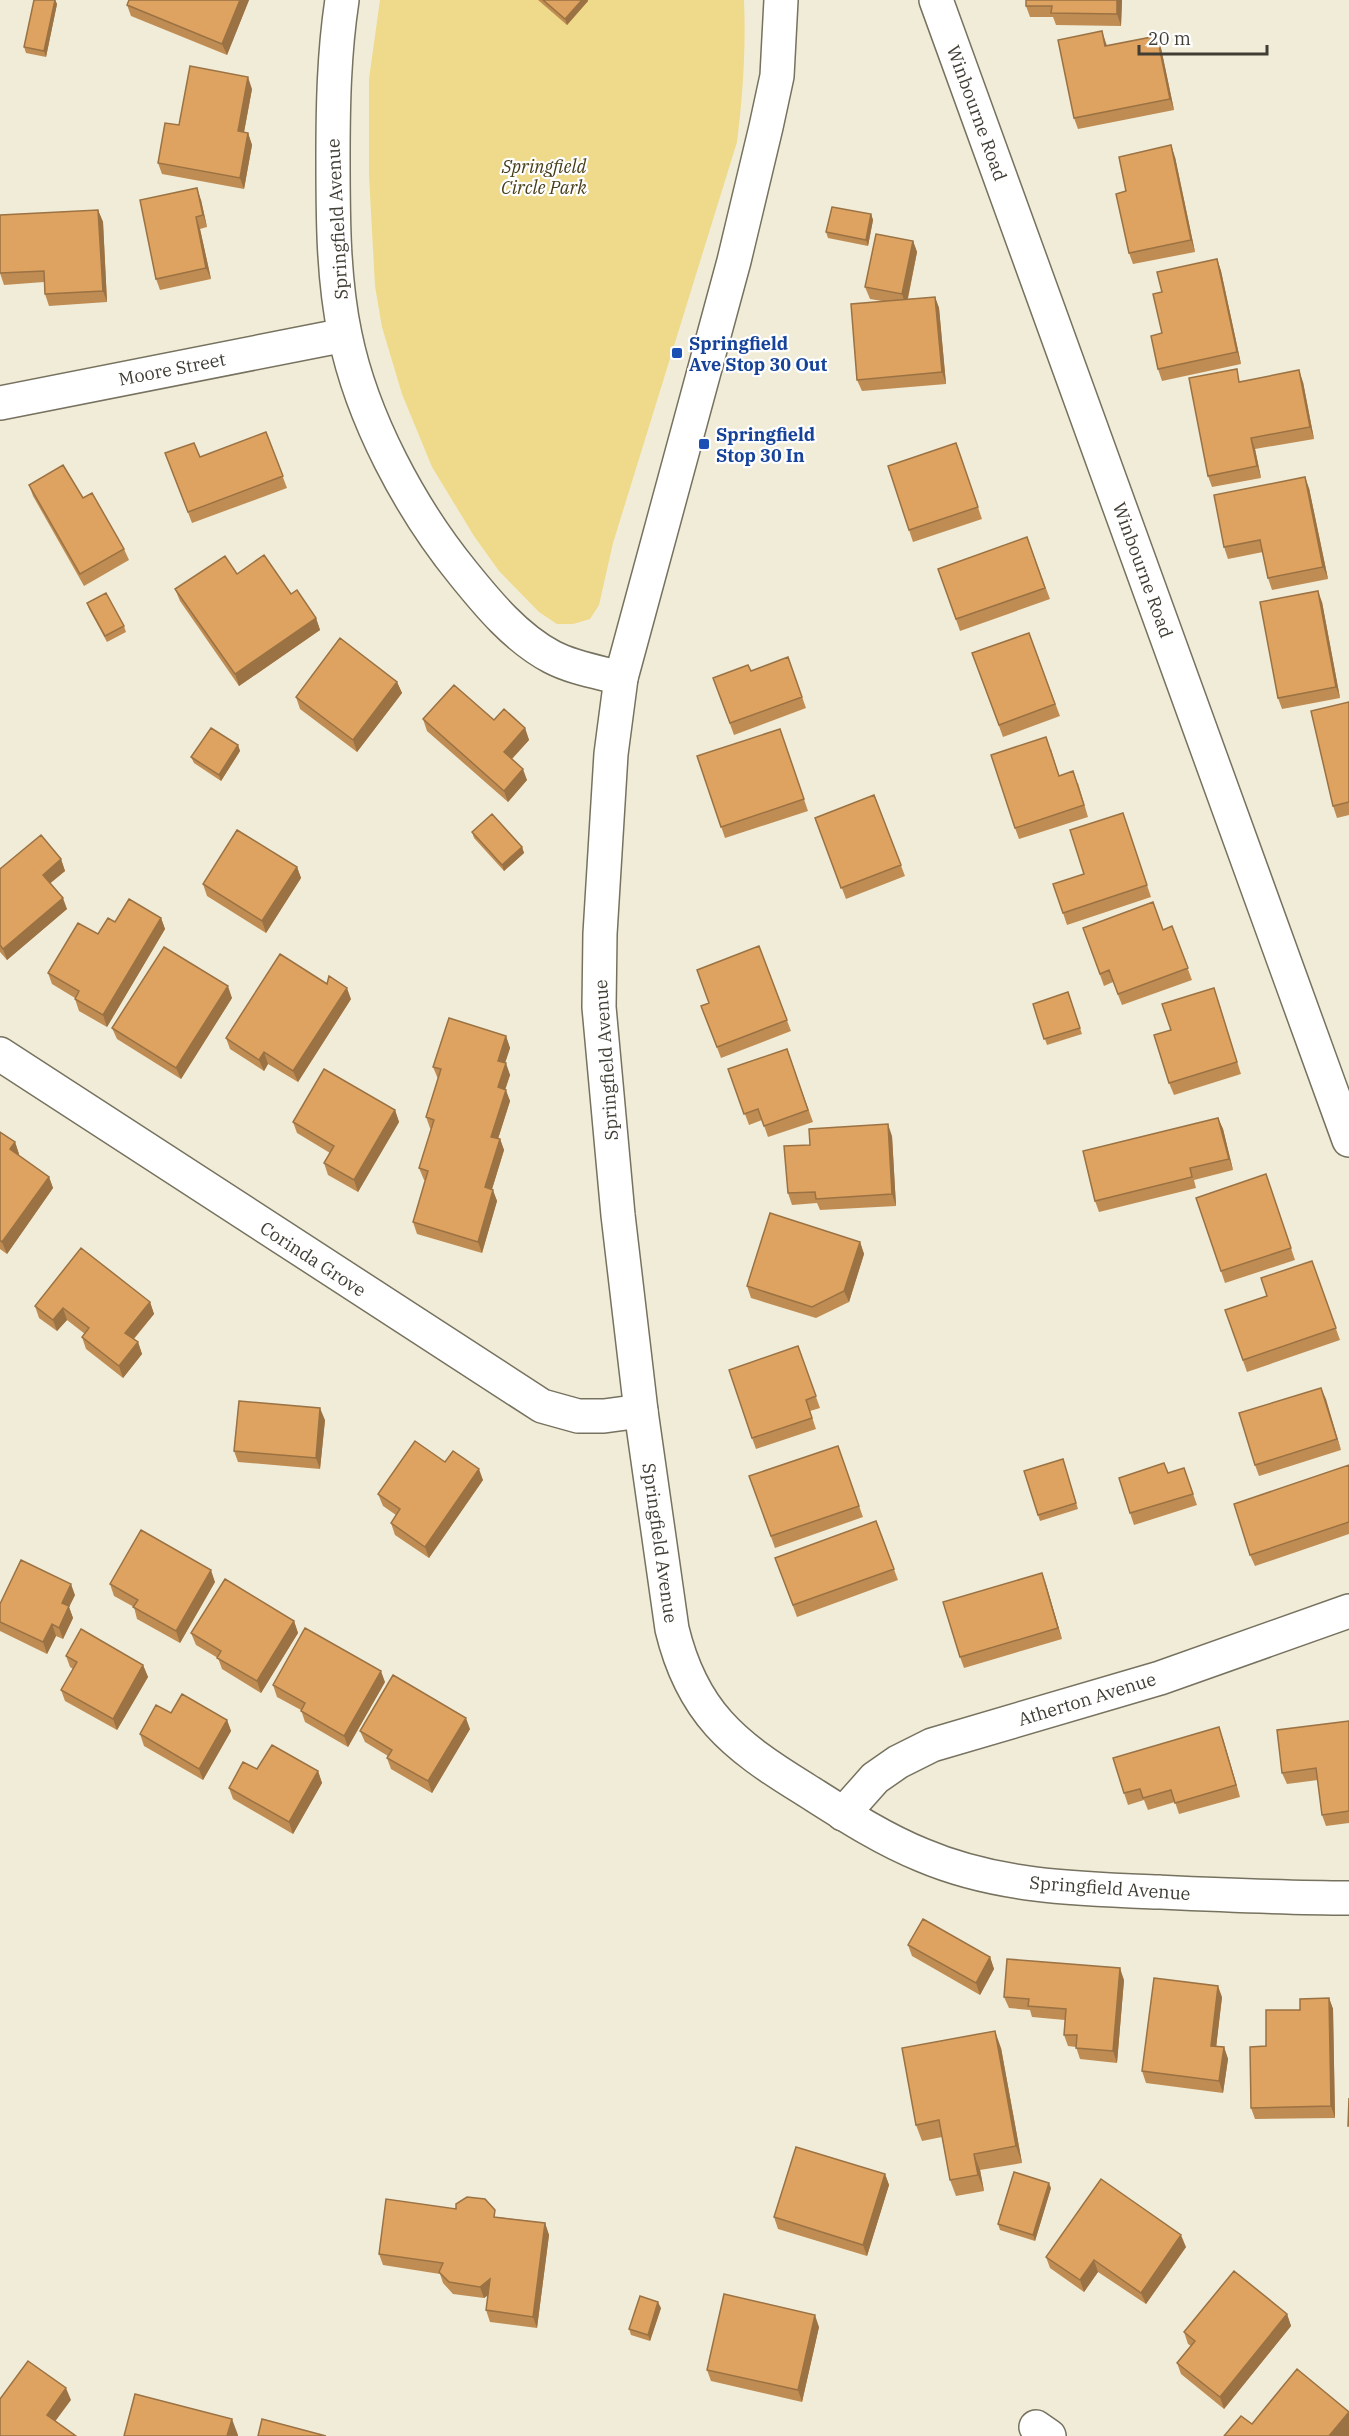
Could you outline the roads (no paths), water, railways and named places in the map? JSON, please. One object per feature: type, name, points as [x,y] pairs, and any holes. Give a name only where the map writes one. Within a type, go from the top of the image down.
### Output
[{"type":"street","name":"Springfield Avenue","points":[[342,0],[333,97],[335,260],[345,335],[359,383],[381,442],[426,524],[488,605],[526,640],[552,657],[621,678]]},
{"type":"street","name":"Springfield Avenue","points":[[781,0],[777,76],[766,127],[734,261],[621,678],[611,754],[600,934],[599,1006],[618,1215],[641,1412],[672,1629],[680,1661],[692,1688],[706,1710],[765,1765],[843,1814],[921,1855],[975,1873],[1033,1886],[1282,1898],[1349,1898]]},
{"type":"street","name":"Winbourne Road","points":[[936,0],[1349,1140]]},
{"type":"street","name":"Moore Street","points":[[0,404],[345,335]]},
{"type":"street","name":"Corinda Grove","points":[[0,1054],[542,1406],[578,1416],[641,1412]]},
{"type":"street","name":"Atherton Avenue","points":[[843,1814],[875,1778],[897,1762],[932,1745],[1160,1678],[1349,1611]]},
{"type":"place","name":"Springfield Ave Stop 30 Out","points":[[677,353]]},
{"type":"place","name":"Springfield Stop 30 In","points":[[704,444]]},
{"type":"park label","name":"Springfield Circle Park","points":[[544,176]]}]
